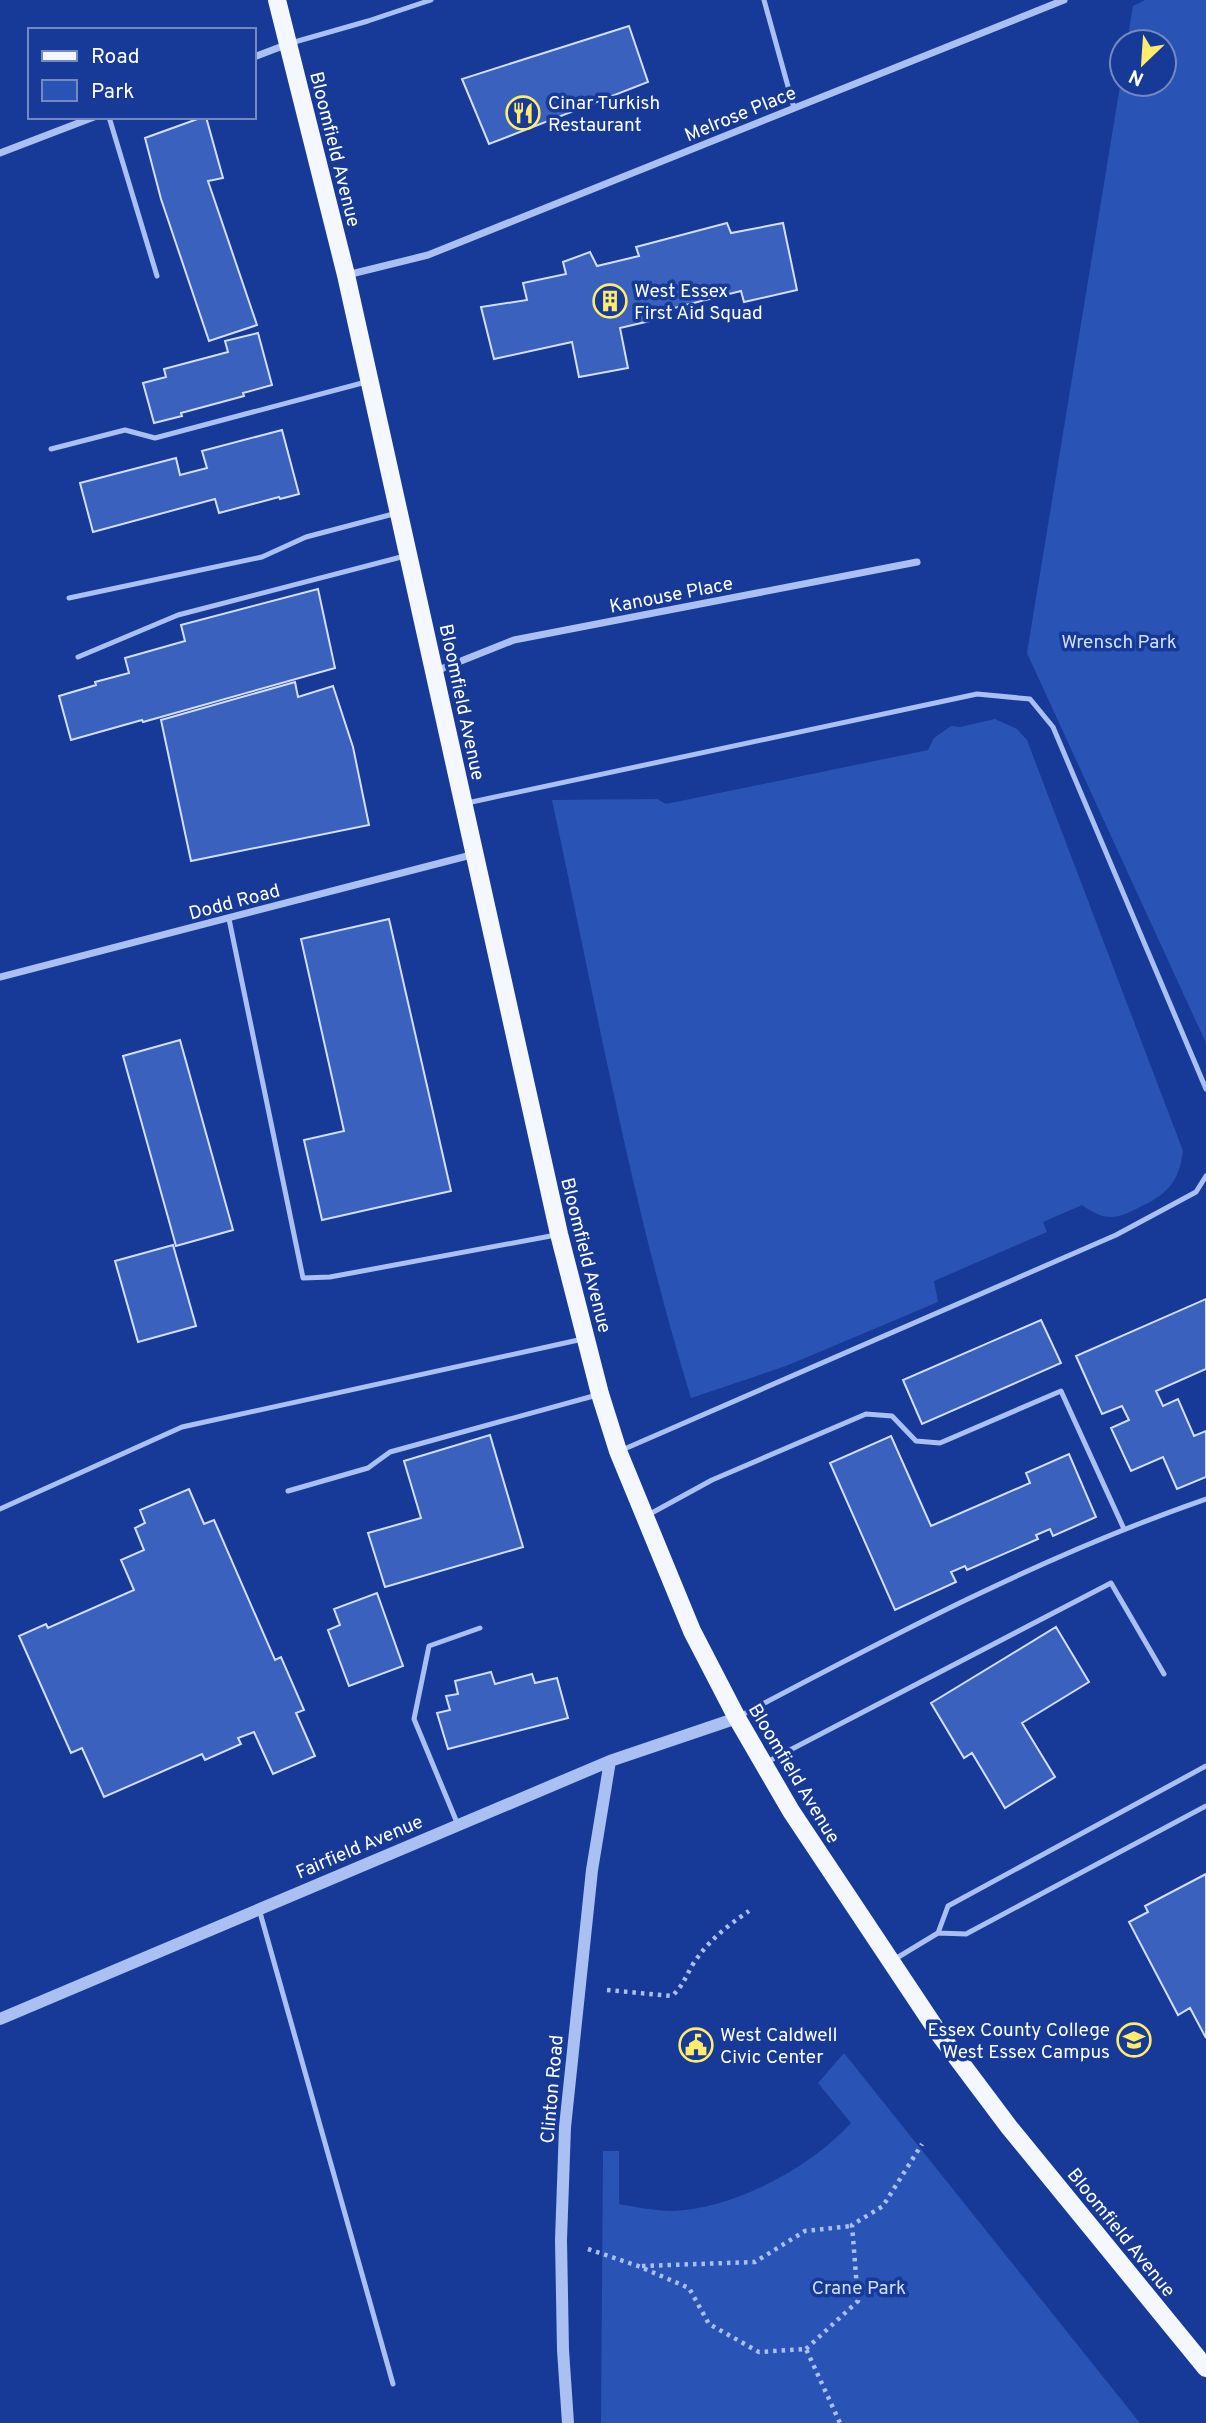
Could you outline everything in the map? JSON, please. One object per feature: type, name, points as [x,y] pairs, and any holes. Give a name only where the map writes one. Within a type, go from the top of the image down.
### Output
[{"type":"main road","name":"Bloomfield Avenue","points":[[277,0],[346,275],[559,1234],[600,1394],[618,1451],[692,1631],[737,1718],[791,1811],[940,2035],[1009,2127],[1206,2368]]},
{"type":"street","name":"Melrose Place","points":[[346,275],[428,255],[1065,0]]},
{"type":"street","points":[[256,56],[289,44]]},
{"type":"street","points":[[0,153],[89,119]]},
{"type":"street","name":"Kanouse Place","points":[[435,671],[514,640],[917,562]]},
{"type":"street","name":"Dodd Road","points":[[0,977],[476,854]]},
{"type":"street","name":"Fairfield Avenue","points":[[0,2019],[610,1761],[737,1718]]},
{"type":"street","name":"Clinton Road","points":[[568,2423],[563,2350],[561,2240],[565,2127],[593,1870],[610,1761]]},
{"type":"lane","points":[[289,44],[431,0]]},
{"type":"lane","points":[[764,0],[794,108]]},
{"type":"lane","points":[[110,119],[157,276]]},
{"type":"lane","points":[[51,449],[125,430],[155,438],[370,381]]},
{"type":"lane","points":[[69,598],[262,557],[306,537],[400,512]]},
{"type":"lane","points":[[78,657],[178,615],[409,555]]},
{"type":"lane","points":[[464,804],[977,694],[1030,699],[1053,727],[1206,1090]]},
{"type":"lane","points":[[229,919],[303,1278],[330,1277],[559,1234]]},
{"type":"lane","points":[[618,1451],[1116,1235],[1196,1192],[1206,1177]]},
{"type":"lane","points":[[0,1509],[182,1427],[586,1339]]},
{"type":"lane","points":[[645,1517],[712,1480],[866,1414],[892,1416],[916,1441],[940,1443],[1061,1391],[1124,1529]]},
{"type":"lane","points":[[288,1491],[369,1468],[390,1452],[600,1394]]},
{"type":"lane","points":[[737,1718],[927,1618],[1124,1529],[1206,1499]]},
{"type":"lane","points":[[764,1763],[1111,1583],[1164,1674]]},
{"type":"lane","points":[[458,1825],[414,1719],[429,1646],[480,1628]]},
{"type":"lane","points":[[938,1933],[948,1906],[1206,1766]]},
{"type":"lane","points":[[891,1962],[938,1933],[966,1934],[1206,1806]]},
{"type":"lane","points":[[259,1909],[393,2384]]},
{"type":"path","points":[[606,1990],[672,1996],[681,1988],[707,1945],[725,1927],[749,1911]]},
{"type":"path","points":[[638,2266],[755,2262],[805,2231],[852,2225],[883,2206],[922,2144]]},
{"type":"path","points":[[561,2240],[638,2266],[689,2288],[709,2324],[759,2352],[806,2349],[858,2301],[852,2225]]},
{"type":"path","points":[[806,2349],[840,2423]]},
{"type":"green space","name":"Wrensch Park","points":[[1145,0],[1206,0],[1206,1043],[1027,653],[1118,98],[1178,98],[1178,28],[1129,28],[1133,6]]},
{"type":"green space","points":[[995,719],[1017,729],[1027,740],[1183,1151],[1178,1172],[1170,1187],[1163,1193],[1130,1212],[1116,1217],[1103,1216],[1082,1205],[1043,1222],[1047,1232],[934,1281],[938,1302],[786,1366],[691,1398],[632,1175],[552,800],[657,799],[666,804],[928,750],[934,738],[951,726],[960,727]]},
{"type":"green space","name":"Crane Park","points":[[844,2053],[1140,2423],[601,2423],[603,2151],[619,2151],[619,2204],[672,2211],[720,2203],[745,2194],[793,2170],[834,2140],[851,2123],[818,2083]]},
{"type":"building","name":"Cinar Turkish Restaurant","points":[[629,26],[648,82],[489,144],[462,79]]},
{"type":"building","points":[[197,119],[207,119],[223,178],[208,181],[257,325],[209,341],[161,199],[145,138]]},
{"type":"building","name":"West Essex First Aid Squad","points":[[727,223],[731,233],[783,223],[797,290],[744,302],[741,291],[654,313],[658,319],[620,328],[628,368],[579,377],[572,342],[494,359],[481,307],[527,300],[523,283],[566,274],[563,262],[590,252],[597,266],[639,256],[636,247]]},
{"type":"building","points":[[258,333],[272,385],[154,423],[143,383],[166,377],[164,369],[228,352],[225,341]]},
{"type":"building","points":[[282,430],[299,494],[219,513],[215,499],[93,532],[80,483],[176,458],[180,475],[207,468],[202,451]]},
{"type":"building","points":[[318,589],[335,668],[71,740],[59,696],[129,673],[125,658],[185,641],[181,625]]},
{"type":"building","points":[[295,682],[298,697],[333,686],[353,747],[369,825],[191,861],[161,720]]},
{"type":"building","points":[[389,919],[451,1191],[322,1220],[304,1140],[344,1131],[301,939]]},
{"type":"building","points":[[180,1040],[233,1230],[176,1246],[123,1056]]},
{"type":"building","points":[[173,1245],[196,1326],[138,1342],[115,1261]]},
{"type":"building","points":[[1206,1299],[1206,1369],[1156,1391],[1163,1406],[1178,1399],[1194,1436],[1206,1431],[1206,1477],[1177,1489],[1163,1457],[1131,1471],[1111,1428],[1129,1420],[1122,1406],[1102,1414],[1076,1356]]},
{"type":"building","points":[[1041,1320],[1061,1363],[922,1424],[903,1380]]},
{"type":"building","points":[[490,1435],[523,1547],[385,1587],[368,1533],[421,1518],[404,1461]]},
{"type":"building","points":[[891,1436],[931,1526],[1030,1483],[1026,1473],[1069,1454],[1096,1517],[1053,1536],[1050,1529],[1036,1535],[1038,1539],[967,1570],[965,1566],[951,1572],[956,1582],[895,1610],[830,1463]]},
{"type":"building","points":[[189,1489],[204,1524],[214,1520],[275,1660],[281,1657],[304,1710],[296,1713],[315,1756],[273,1774],[254,1732],[238,1738],[241,1744],[205,1760],[202,1754],[104,1797],[82,1748],[71,1753],[19,1636],[46,1624],[48,1628],[134,1590],[121,1560],[144,1550],[135,1528],[145,1523],[140,1510]]},
{"type":"building","points":[[377,1593],[403,1666],[349,1686],[328,1630],[340,1625],[334,1609]]},
{"type":"building","points":[[1056,1627],[1089,1682],[1022,1723],[1055,1777],[1005,1808],[972,1753],[964,1758],[931,1703]]},
{"type":"building","points":[[491,1672],[495,1684],[532,1674],[535,1683],[557,1678],[568,1718],[448,1749],[437,1713],[450,1710],[446,1696],[458,1694],[455,1681]]},
{"type":"building","points":[[1206,1874],[1206,2038],[1190,2008],[1178,2015],[1129,1922],[1148,1912],[1145,1906]]},
{"type":"place","name":"Cinar Turkish Restaurant","points":[[523,113]]},
{"type":"place","name":"West Essex First Aid Squad","points":[[610,301]]},
{"type":"place","name":"Essex County College West Essex Campus","points":[[1134,2040]]},
{"type":"place","name":"West Caldwell Civic Center","points":[[696,2045]]}]
